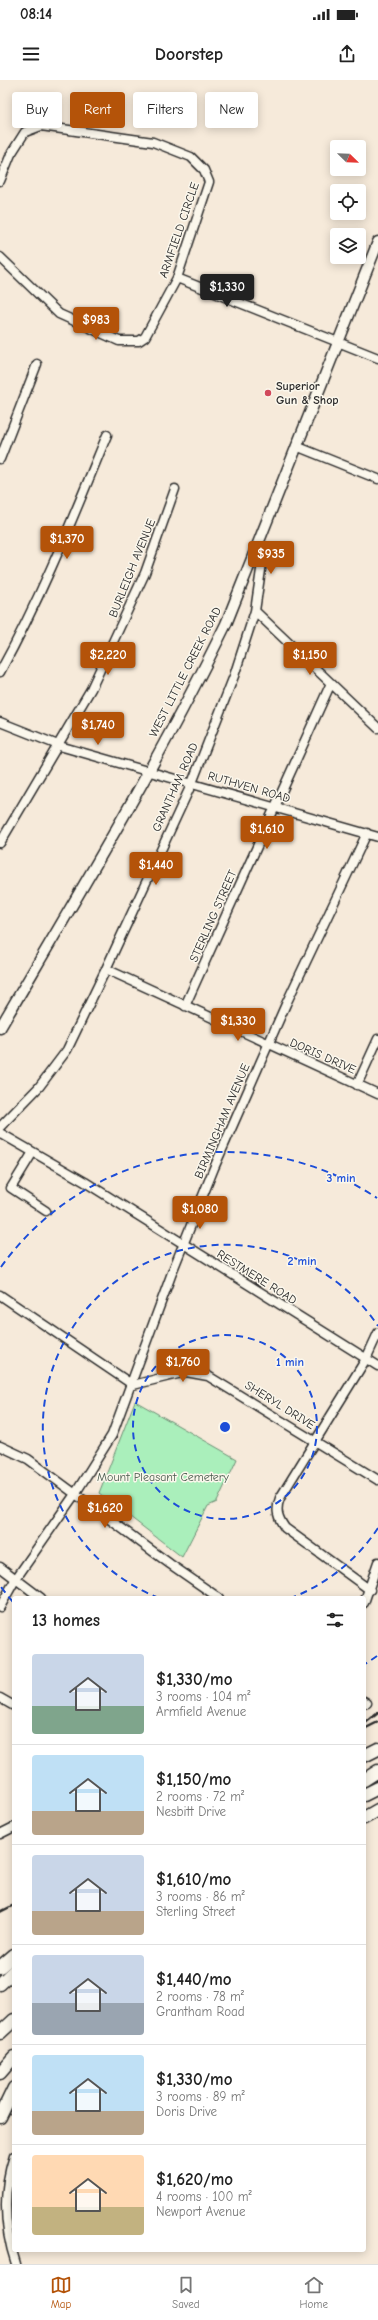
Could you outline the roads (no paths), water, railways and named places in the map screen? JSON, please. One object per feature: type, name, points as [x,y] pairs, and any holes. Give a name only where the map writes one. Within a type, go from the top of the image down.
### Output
[{"type":"highway","points":[[366,1755],[378,1749]]},
{"type":"highway","points":[[366,1773],[378,1770]]},
{"type":"highway","points":[[366,1779],[378,1770]]},
{"type":"highway","points":[[366,1794],[378,1788]]},
{"type":"highway","points":[[366,1817],[378,1810]]},
{"type":"highway","points":[[0,1967],[12,1957]]},
{"type":"highway","points":[[0,1984],[12,1973]]},
{"type":"highway","points":[[0,2033],[12,2022]]},
{"type":"highway","points":[[0,2065],[12,2054]]},
{"type":"highway","points":[[0,2073],[12,2059]]},
{"type":"highway","points":[[0,2117],[12,2092]]},
{"type":"main road","name":"WEST LITTLE CREEK ROAD","points":[[0,1028],[149,771],[200,677],[226,624],[378,242]]},
{"type":"street","name":"ARMFIELD CIRCLE","points":[[0,181],[11,154],[25,132],[41,126],[153,142],[191,157],[204,170],[209,182],[177,278],[145,337],[139,341],[119,340],[59,314],[0,257]]},
{"type":"street","points":[[177,278],[378,358]]},
{"type":"street","points":[[0,460],[37,364]]},
{"type":"street","points":[[0,672],[26,625],[48,577],[107,435]]},
{"type":"street","points":[[296,446],[378,479]]},
{"type":"street","name":"BURLEIGH AVENUE","points":[[0,843],[91,689],[145,573],[175,489]]},
{"type":"street","name":"GRANTHAM ROAD","points":[[0,1127],[39,1087],[67,1050],[192,783],[234,676],[255,611],[262,563],[259,539]]},
{"type":"street","points":[[255,611],[378,728]]},
{"type":"street","name":"STERLING STREET","points":[[185,1006],[332,683]]},
{"type":"street","name":"RUTHVEN ROAD","points":[[0,722],[58,745],[378,836]]},
{"type":"street","name":"BIRMINGHAM AVENUE","points":[[0,1607],[15,1580],[75,1494],[112,1435],[132,1385],[183,1244],[214,1168],[268,1044],[367,833]]},
{"type":"street","name":"DORIS DRIVE","points":[[106,969],[378,1094]]},
{"type":"street","points":[[357,1085],[378,1039]]},
{"type":"street","name":"RESTMERE ROAD","points":[[0,1133],[85,1182],[378,1366]]},
{"type":"street","points":[[33,1152],[11,1188],[46,1211]]},
{"type":"street","points":[[0,1295],[132,1385]]},
{"type":"street","points":[[370,1590],[285,1528],[277,1515],[280,1498],[366,1358],[378,1333]]},
{"type":"street","name":"SHERYL DRIVE","points":[[132,1385],[186,1372],[208,1376],[378,1480]]},
{"type":"street","points":[[0,1446],[28,1459],[216,1596]]},
{"type":"street","points":[[366,1599],[378,1562]]},
{"type":"street","points":[[0,1567],[15,1580],[38,1596]]},
{"type":"street","points":[[0,1698],[12,1705]]},
{"type":"street","points":[[0,1834],[12,1828]]},
{"type":"street","points":[[12,2164],[6,2188],[6,2216],[12,2245]]},
{"type":"street","points":[[14,2252],[16,2264]]},
{"type":"railway","points":[[366,1722],[378,1713]]},
{"type":"railway","points":[[366,1728],[378,1722]]},
{"type":"railway","points":[[0,1912],[12,1906]]},
{"type":"place","name":"Superior Gun & Shop","points":[[268,393]]},
{"type":"park label","name":"Mount Pleasant Cemetery","points":[[163,1477]]}]
